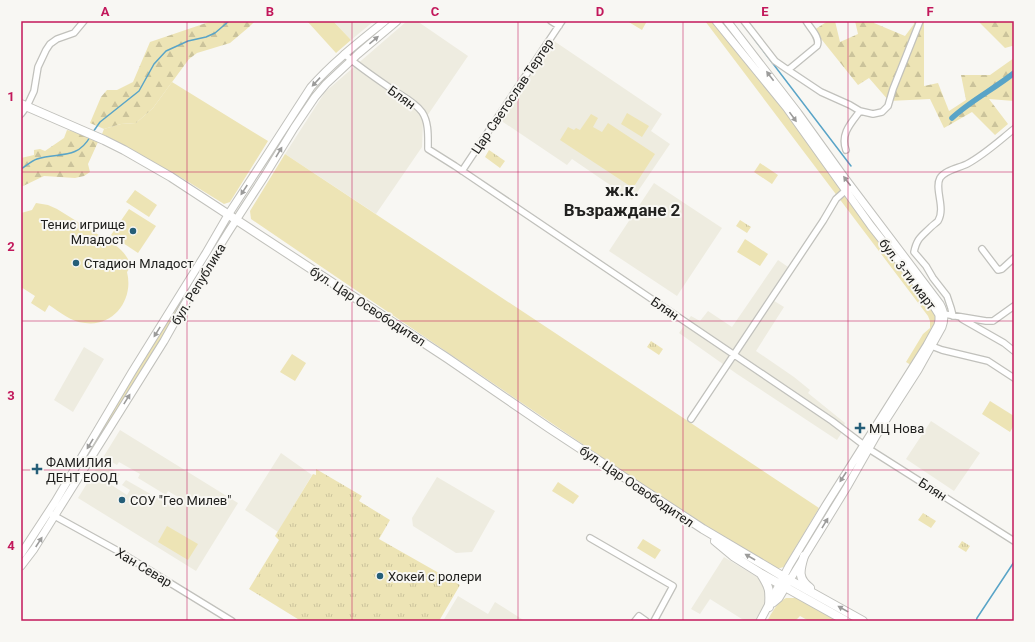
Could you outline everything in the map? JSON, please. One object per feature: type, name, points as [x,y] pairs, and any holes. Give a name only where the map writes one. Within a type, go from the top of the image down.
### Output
[{"type":"main road","name":"бул. Цар Освободител","points":[[24,105],[86,131],[124,150],[171,178],[447,358],[549,428],[846,621]]},
{"type":"main road","name":"бул. Цар Освободител","points":[[703,529],[733,556],[760,573],[823,598],[863,621]]},
{"type":"main road","points":[[804,556],[800,568],[802,580],[808,587],[823,598]]},
{"type":"main road","points":[[760,573],[768,585],[768,607]]},
{"type":"street","points":[[21,114],[24,105],[34,91],[38,67],[50,44],[57,39],[74,33],[84,21]]},
{"type":"street","name":"бул. Република","points":[[21,566],[34,549],[52,514],[132,372],[228,215],[311,87],[344,54],[385,21]]},
{"type":"street","name":"бул. Република","points":[[21,554],[52,514],[164,341],[196,284],[314,97],[351,60],[397,21]]},
{"type":"street","points":[[551,21],[560,23]]},
{"type":"street","name":"бул. 3-ти март","points":[[716,21],[786,108],[845,190],[941,315]]},
{"type":"street","name":"бул. 3-ти март","points":[[727,21],[798,113],[942,308],[938,325],[929,346],[866,446],[826,505],[785,582]]},
{"type":"street","points":[[744,21],[775,61],[821,92],[860,111],[873,114],[882,112],[888,106],[893,89],[920,21]]},
{"type":"street","points":[[788,70],[818,43],[818,39],[806,21]]},
{"type":"street","name":"Цар Светослав Тертер","points":[[462,171],[560,23]]},
{"type":"street","name":"Блян","points":[[344,54],[415,105],[422,113],[425,120],[427,127],[428,149],[832,421],[866,446],[1014,541]]},
{"type":"street","points":[[846,150],[844,145],[847,129],[860,111]]},
{"type":"street","points":[[1014,129],[977,158],[940,178],[938,185],[941,205],[938,221],[918,239],[914,252],[926,266],[932,278],[947,296],[956,317],[1004,343],[1014,351]]},
{"type":"street","points":[[691,419],[823,221],[836,199],[845,190]]},
{"type":"street","points":[[982,249],[998,270],[1002,269],[1014,258]]},
{"type":"street","points":[[941,315],[993,321],[1014,306]]},
{"type":"street","points":[[929,346],[988,360],[1014,378]]},
{"type":"street","name":"бул. 3-ти март","points":[[785,582],[804,556],[838,501],[866,446]]},
{"type":"street","name":"Хан Севар","points":[[52,514],[118,551],[232,621]]},
{"type":"street","points":[[590,538],[673,586],[654,621]]},
{"type":"street","points":[[760,621],[785,582]]},
{"type":"street","points":[[635,621],[638,616],[646,621]]},
{"type":"shaded area","points":[[333,21],[374,21],[351,40]]},
{"type":"shaded area","points":[[407,21],[417,21],[468,56],[423,122],[422,147],[376,214],[285,154],[325,92]]},
{"type":"shaded area","points":[[554,41],[662,114],[651,131],[670,144],[632,200],[572,159],[567,165],[500,120]]},
{"type":"shaded area","points":[[654,183],[722,228],[677,296],[609,251]]},
{"type":"shaded area","points":[[778,260],[791,269],[771,299],[784,307],[756,351],[794,377],[810,390],[808,393],[845,423],[844,429],[837,440],[737,374],[679,333],[691,316],[700,321],[708,311],[732,327]]},
{"type":"shaded area","points":[[84,347],[104,359],[73,412],[54,400]]},
{"type":"shaded area","points":[[931,421],[980,453],[954,491],[906,459]]},
{"type":"shaded area","name":"СОУ \"Гео Милев\"","points":[[120,430],[238,503],[196,571],[78,498]],"holes":[[[112,462],[117,465],[119,462],[140,474],[138,478],[166,495],[168,491],[178,497],[175,502],[178,504],[175,508],[126,480],[122,485],[130,490],[127,495],[110,484],[112,479],[116,481],[120,474],[109,467]]]},
{"type":"shaded area","points":[[281,453],[312,475],[278,532],[245,510]]},
{"type":"shaded area","points":[[437,477],[495,511],[472,552],[456,553],[413,526],[412,518]]},
{"type":"shaded area","points":[[724,557],[757,577],[763,583],[766,603],[756,621],[745,621],[710,599],[700,614],[691,609]]},
{"type":"shaded area","points":[[458,596],[488,614],[495,602],[525,621],[443,621]]},
{"type":"green space","points":[[212,21],[255,21],[230,43],[197,53],[189,59],[153,108],[136,123],[121,124],[104,129],[90,123],[101,97],[107,90],[117,90],[133,82],[150,42]]},
{"type":"green space","points":[[307,21],[333,21],[351,40],[336,53]]},
{"type":"green space","points":[[627,21],[647,21],[642,30]]},
{"type":"green space","points":[[705,21],[716,21],[931,302],[939,320],[914,367],[906,362],[923,334],[930,328],[928,316]]},
{"type":"green space","points":[[828,21],[835,21],[840,42],[858,34],[855,21],[874,21],[874,23],[905,36],[914,24],[914,21],[924,21],[924,86],[938,83],[949,111],[966,100],[961,75],[990,75],[1014,58],[1014,101],[989,99],[1008,124],[995,135],[972,112],[944,128],[930,99],[889,101],[869,78],[858,85],[814,30]]},
{"type":"green space","points":[[1014,21],[1014,47],[1012,46],[1005,48],[979,22]]},
{"type":"green space","points":[[172,82],[268,141],[230,202],[224,204],[182,178],[102,134],[104,129],[121,124],[136,123],[153,108]]},
{"type":"green space","points":[[627,113],[649,126],[642,137],[621,124]]},
{"type":"green space","points":[[591,114],[598,118],[593,127],[602,132],[608,123],[655,154],[633,188],[560,140],[568,127],[574,130],[576,128],[580,130]]},
{"type":"green space","points":[[67,130],[80,133],[98,142],[88,164],[90,172],[84,176],[75,178],[44,176],[21,187],[21,158],[34,155],[34,150],[40,149],[45,151],[64,138]]},
{"type":"green space","points":[[489,150],[505,161],[500,168],[485,157]]},
{"type":"green space","points":[[285,154],[819,508],[784,567],[776,569],[709,530],[251,219],[250,211]]},
{"type":"green space","points":[[760,163],[778,175],[772,184],[754,172]]},
{"type":"green space","name":"Тенис игрище Младост","points":[[135,190],[157,205],[149,217],[126,202]]},
{"type":"green space","name":"Стадион Младост","points":[[36,203],[48,205],[57,209],[115,245],[127,257],[131,266],[127,272],[127,292],[120,309],[113,316],[105,321],[85,323],[75,321],[49,305],[45,312],[31,303],[35,296],[21,287],[21,213],[32,210]]},
{"type":"green space","name":"Тенис игрище Младост","points":[[129,209],[156,226],[138,253],[111,235]]},
{"type":"green space","points":[[740,220],[751,227],[747,233],[736,226]]},
{"type":"green space","points":[[221,226],[229,231],[62,503],[57,499]]},
{"type":"green space","points":[[745,239],[768,254],[760,266],[737,252]]},
{"type":"green space","points":[[651,341],[663,349],[659,355],[647,347]]},
{"type":"green space","points":[[292,354],[306,363],[295,381],[280,372]]},
{"type":"green space","points":[[990,401],[1014,416],[1014,425],[1010,432],[982,414]]},
{"type":"green space","points":[[316,469],[362,496],[359,501],[390,520],[379,539],[460,585],[439,621],[301,621],[249,589],[279,540],[275,536],[313,474],[316,475]]},
{"type":"green space","points":[[558,482],[579,496],[573,504],[552,491]]},
{"type":"green space","points":[[923,513],[936,521],[931,528],[918,520]]},
{"type":"green space","points":[[167,526],[198,544],[188,560],[158,542]]},
{"type":"green space","points":[[643,539],[661,550],[655,559],[637,548]]},
{"type":"green space","points":[[962,541],[970,546],[966,552],[958,547]]},
{"type":"green space","points":[[786,598],[796,598],[838,621],[809,621],[800,616],[795,621],[767,621],[777,605]]},
{"type":"waterway","points":[[93,132],[100,122],[139,91],[154,64],[166,51],[188,41],[206,37],[215,33],[229,21]]},
{"type":"waterway","points":[[755,40],[851,166]]},
{"type":"waterway","points":[[952,118],[966,106],[1014,73]]},
{"type":"waterway","points":[[21,169],[37,159],[73,152],[85,144],[90,137]]},
{"type":"waterway","points":[[976,621],[1014,562]]},
{"type":"place","name":"Тенис игрище Младост","points":[[133,231]]},
{"type":"place","name":"Стадион Младост","points":[[76,263]]},
{"type":"place","name":"МЦ Нова","points":[[860,428]]},
{"type":"place","name":"ФАМИЛИЯ ДЕНТ ЕООД","points":[[37,469]]},
{"type":"place","name":"СОУ \"Гео Милев\"","points":[[122,500]]},
{"type":"place","name":"Хокей с ролери","points":[[380,576]]},
{"type":"district","name":"ж.к. Възраждане 2","points":[[622,200]]}]
